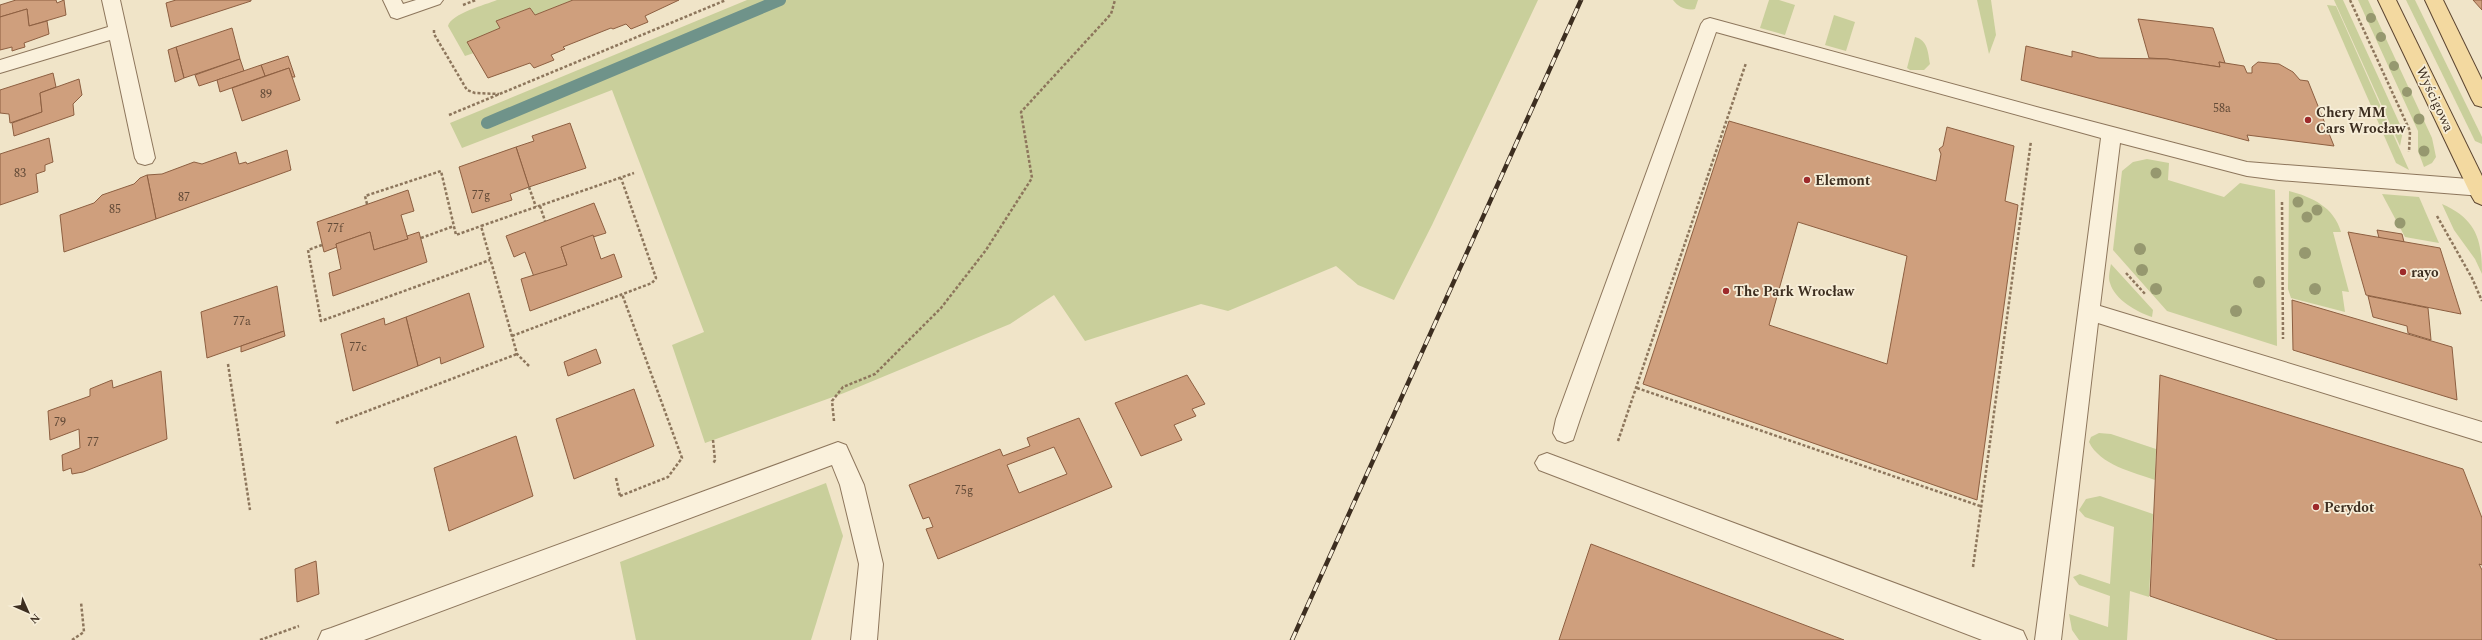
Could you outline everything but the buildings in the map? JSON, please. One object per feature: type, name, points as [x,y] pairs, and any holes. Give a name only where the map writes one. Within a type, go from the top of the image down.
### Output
[{"type":"main road","name":"Wyścigowa","points":[[2387,0],[2481,191]]},
{"type":"main road","points":[[2434,0],[2482,100]]},
{"type":"street","points":[[111,0],[145,158]]},
{"type":"street","points":[[392,0],[397,13],[434,0]]},
{"type":"street","points":[[1565,433],[1568,419],[1710,24],[2111,134],[2247,169],[2481,191]]},
{"type":"street","points":[[0,67],[117,31]]},
{"type":"street","points":[[2048,640],[2111,134]]},
{"type":"street","points":[[2088,311],[2482,432]]},
{"type":"street","points":[[331,640],[838,452],[852,484],[871,564],[864,640]]},
{"type":"street","points":[[1547,462],[2014,640]]},
{"type":"path","points":[[460,7],[476,0]]},
{"type":"path","points":[[449,115],[726,0]]},
{"type":"path","points":[[838,452],[832,401],[843,386],[875,374],[941,308],[986,250],[1032,178],[1021,112],[1111,14],[1115,0]]},
{"type":"path","points":[[2350,0],[2410,131],[2409,151],[2412,158]]},
{"type":"path","points":[[435,23],[434,34],[467,90],[475,93],[500,94]]},
{"type":"path","points":[[1618,441],[1754,37]]},
{"type":"path","points":[[1972,567],[2035,113]]},
{"type":"path","points":[[367,204],[365,196],[441,171],[456,235],[634,173]]},
{"type":"path","points":[[512,336],[652,283],[656,278],[620,178]]},
{"type":"path","points":[[529,187],[536,207]]},
{"type":"path","points":[[2282,198],[2283,345]]},
{"type":"path","points":[[540,206],[546,221]]},
{"type":"path","points":[[2436,212],[2482,302]]},
{"type":"path","points":[[421,238],[454,226]]},
{"type":"path","points":[[481,226],[517,354],[529,366]]},
{"type":"path","points":[[322,245],[308,250],[321,322],[490,260]]},
{"type":"path","points":[[2125,272],[2150,300]]},
{"type":"path","points":[[620,496],[668,477],[682,458],[622,294]]},
{"type":"path","points":[[336,423],[517,354]]},
{"type":"path","points":[[228,364],[250,510]]},
{"type":"path","points":[[1637,388],[1980,506]]},
{"type":"path","points":[[616,478],[628,530]]},
{"type":"path","points":[[72,640],[84,632],[81,602]]},
{"type":"green space","points":[[497,0],[573,0],[535,15],[530,8],[496,21],[500,28],[468,42],[474,53],[465,56],[448,26],[451,21],[462,13]]},
{"type":"green space","points":[[747,0],[1538,0],[1432,225],[1394,300],[1358,285],[1336,266],[1228,311],[1201,304],[1085,341],[1054,295],[1010,324],[844,393],[705,443],[672,345],[704,332],[612,90],[462,148],[450,123]]},
{"type":"green space","points":[[1673,0],[1698,0],[1695,9],[1689,9],[1677,5]]},
{"type":"green space","points":[[1769,0],[1779,0],[1795,5],[1785,35],[1760,28]]},
{"type":"green space","points":[[1977,0],[1991,0],[1996,35],[1989,54]]},
{"type":"green space","points":[[2334,0],[2343,0],[2403,131],[2400,146]]},
{"type":"green space","points":[[2358,0],[2368,0],[2432,138],[2436,157],[2432,163],[2424,167],[2418,151],[2418,131]]},
{"type":"green space","points":[[2406,0],[2415,0],[2482,137],[2482,144],[2475,141]]},
{"type":"green space","points":[[2327,5],[2336,6],[2409,170],[2396,163]]},
{"type":"green space","points":[[1834,15],[1855,22],[1846,51],[1825,45]]},
{"type":"green space","points":[[1915,37],[1923,41],[1928,51],[1930,64],[1924,70],[1910,70],[1907,68]]},
{"type":"green space","points":[[2147,159],[2169,163],[2168,180],[2224,197],[2240,183],[2275,190],[2277,346],[2167,311],[2113,250],[2122,171],[2133,162]]},
{"type":"green space","points":[[2289,191],[2306,196],[2321,204],[2328,210],[2338,223],[2341,232],[2333,232],[2349,292],[2342,291],[2345,312],[2291,298],[2288,289]]},
{"type":"green space","points":[[2382,194],[2419,197],[2439,243],[2405,237]]},
{"type":"green space","points":[[2442,204],[2463,216],[2475,232],[2481,250],[2482,274],[2475,259],[2454,230]]},
{"type":"green space","points":[[2111,264],[2153,310],[2152,317],[2133,309],[2117,295],[2109,281]]},
{"type":"green space","points":[[2099,433],[2111,434],[2156,449],[2155,480],[2127,471],[2101,457],[2089,442],[2091,437]]},
{"type":"green space","points":[[826,483],[843,536],[811,640],[636,640],[620,562]]},
{"type":"green space","points":[[2100,496],[2153,514],[2149,597],[2130,591],[2127,640],[2079,640],[2072,630],[2069,614],[2108,627],[2110,596],[2079,585],[2073,577],[2080,574],[2110,584],[2114,527],[2085,517],[2079,510],[2086,499]]},
{"type":"waterway","points":[[487,123],[780,0]]},
{"type":"railway","points":[[1292,640],[1581,0]]},
{"type":"place","name":"Chery MM Cars Wrocław","points":[[2308,120]]},
{"type":"place","name":"Elemont","points":[[1807,180]]},
{"type":"place","name":"rayo","points":[[2403,272]]},
{"type":"place","name":"The Park Wrocław","points":[[1726,291]]},
{"type":"place","name":"Perydot","points":[[2316,507]]}]
